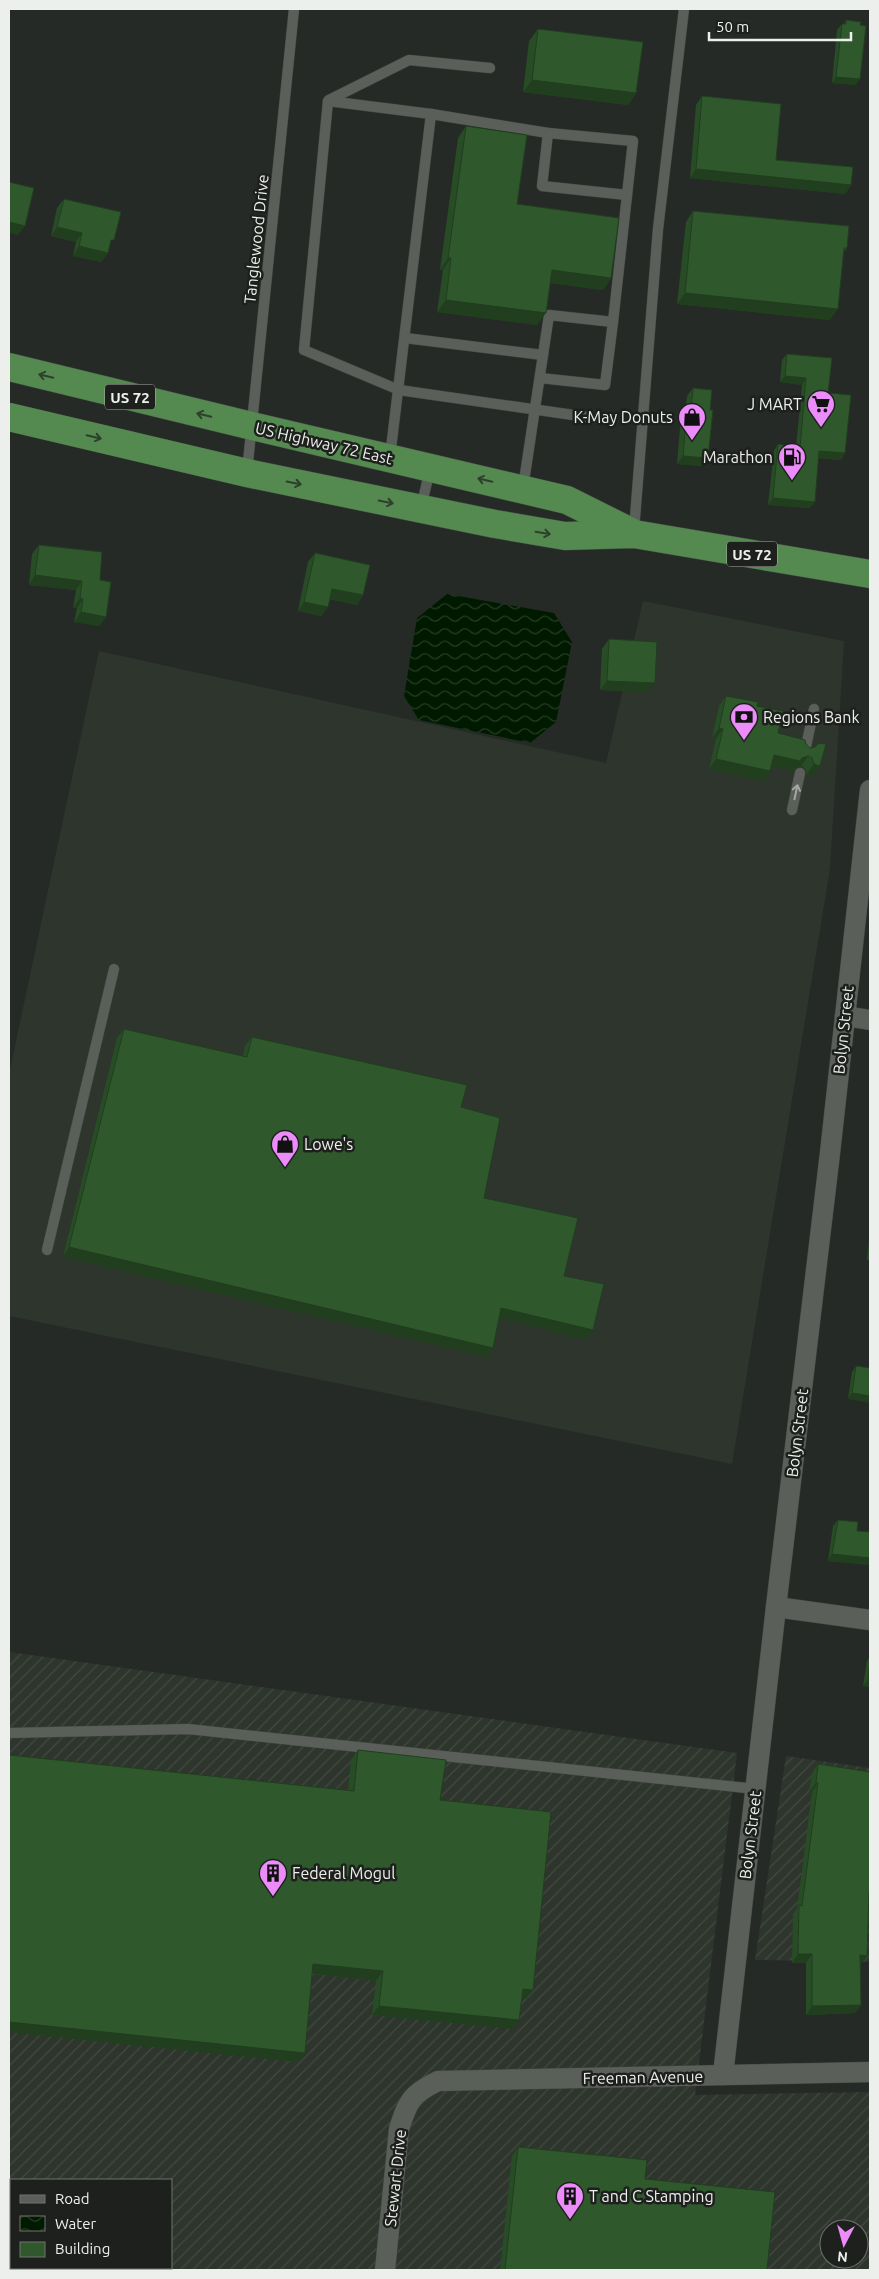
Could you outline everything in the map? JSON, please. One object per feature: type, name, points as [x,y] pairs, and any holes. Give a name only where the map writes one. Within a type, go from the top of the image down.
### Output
[{"type":"highway","name":"US Highway 72 East","points":[[9,367],[567,500],[634,534]]},
{"type":"highway","name":"US Highway 72 East","points":[[9,417],[247,473],[564,536],[634,534],[870,574]]},
{"type":"street","name":"Bolyn Street","points":[[723,2075],[830,1153],[870,790]]},
{"type":"street","points":[[845,1016],[870,1020]]},
{"type":"street","points":[[776,1607],[870,1620]]},
{"type":"street","name":"Freeman Avenue","points":[[418,2090],[438,2081],[870,2072]]},
{"type":"street","name":"Stewart Drive","points":[[385,2270],[400,2130],[405,2108],[418,2090]]},
{"type":"lane","name":"Tanglewood Drive","points":[[247,473],[294,9]]},
{"type":"lane","points":[[634,534],[658,229],[684,9]]},
{"type":"lane","points":[[328,101],[409,60],[490,68]]},
{"type":"lane","points":[[328,101],[431,114],[548,133],[633,141],[605,385],[540,378]]},
{"type":"lane","points":[[328,101],[304,350],[399,390],[601,419]]},
{"type":"lane","points":[[390,458],[431,114]]},
{"type":"lane","points":[[548,133],[542,186],[627,195]]},
{"type":"lane","points":[[523,489],[550,315],[613,322]]},
{"type":"lane","points":[[405,338],[543,355]]},
{"type":"lane","points":[[421,509],[431,468]]},
{"type":"lane","points":[[805,751],[814,710]]},
{"type":"lane","points":[[792,810],[800,773]]},
{"type":"lane","points":[[47,1250],[114,969]]},
{"type":"lane","points":[[9,1733],[188,1730],[756,1789]]},
{"type":"shaded area","points":[[643,601],[844,641],[830,869],[732,1464],[9,1316],[9,1074],[99,651],[606,763]]},
{"type":"shaded area","points":[[9,1652],[737,1753],[695,2095],[870,2092],[870,2270],[9,2270]]},
{"type":"shaded area","points":[[786,1756],[870,1768],[870,1962],[755,1960]]},
{"type":"water","points":[[447,594],[554,613],[572,642],[556,722],[530,743],[419,720],[404,696],[417,618]]},
{"type":"building","points":[[846,20],[861,22],[860,25],[866,26],[860,79],[836,77],[842,24],[846,24]]},
{"type":"building","points":[[538,29],[643,42],[636,93],[532,80]]},
{"type":"building","points":[[702,96],[781,104],[776,160],[853,167],[851,185],[696,169]]},
{"type":"building","points":[[466,126],[527,135],[517,204],[619,218],[611,278],[552,270],[546,313],[446,300],[451,258],[448,258]]},
{"type":"building","points":[[9,182],[34,188],[25,226],[9,222]]},
{"type":"building","points":[[64,199],[121,212],[114,240],[111,240],[108,253],[79,246],[82,233],[57,227]]},
{"type":"building","points":[[693,211],[849,226],[847,248],[844,248],[838,309],[685,293]]},
{"type":"building","points":[[787,354],[832,358],[828,393],[851,395],[845,453],[819,451],[815,502],[773,498],[778,444],[800,448],[806,378],[785,376]]},
{"type":"building","points":[[693,388],[712,390],[710,410],[713,410],[708,458],[683,456],[687,408],[691,409]]},
{"type":"building","points":[[39,545],[102,552],[100,580],[111,582],[106,617],[81,612],[83,599],[80,598],[82,581],[35,575]]},
{"type":"building","points":[[315,553],[370,565],[363,595],[332,589],[328,607],[304,602]]},
{"type":"building","points":[[609,639],[657,642],[655,683],[607,681]]},
{"type":"building","points":[[726,696],[758,702],[757,706],[783,711],[778,733],[805,740],[810,748],[815,747],[819,743],[826,744],[820,766],[814,764],[812,758],[808,756],[800,761],[774,755],[770,771],[716,759],[723,729],[719,728]]},
{"type":"building","name":"Lowe's","points":[[124,1029],[247,1057],[252,1037],[467,1085],[461,1107],[500,1118],[484,1198],[578,1218],[564,1276],[604,1284],[593,1330],[501,1308],[493,1348],[69,1247]]},
{"type":"building","points":[[856,1366],[870,1368],[870,1396],[852,1393]]},
{"type":"building","points":[[838,1520],[858,1522],[857,1531],[870,1532],[870,1558],[832,1554]]},
{"type":"building","points":[[870,1662],[870,1680],[868,1680]]},
{"type":"building","name":"Federal Mogul","points":[[358,1750],[446,1760],[440,1800],[551,1812],[533,1990],[523,1989],[519,2020],[379,2006],[383,1971],[313,1964],[305,2053],[9,2022],[9,1755],[354,1791]]},
{"type":"building","points":[[818,1764],[870,1772],[870,1892],[867,1956],[860,1955],[861,2005],[812,2006],[812,1954],[798,1954],[799,1905],[802,1906],[818,1783],[816,1783]]},
{"type":"building","points":[[518,2147],[647,2160],[645,2179],[775,2192],[767,2270],[505,2270]]},
{"type":"place","name":"J MART","points":[[821,428]]},
{"type":"place","name":"K-May Donuts","points":[[692,441]]},
{"type":"place","name":"Marathon","points":[[792,481]]},
{"type":"place","name":"Regions Bank","points":[[744,741]]},
{"type":"place","name":"Lowe's","points":[[285,1168]]},
{"type":"place","name":"Federal Mogul","points":[[273,1897]]},
{"type":"place","name":"T and C Stamping","points":[[570,2220]]}]
